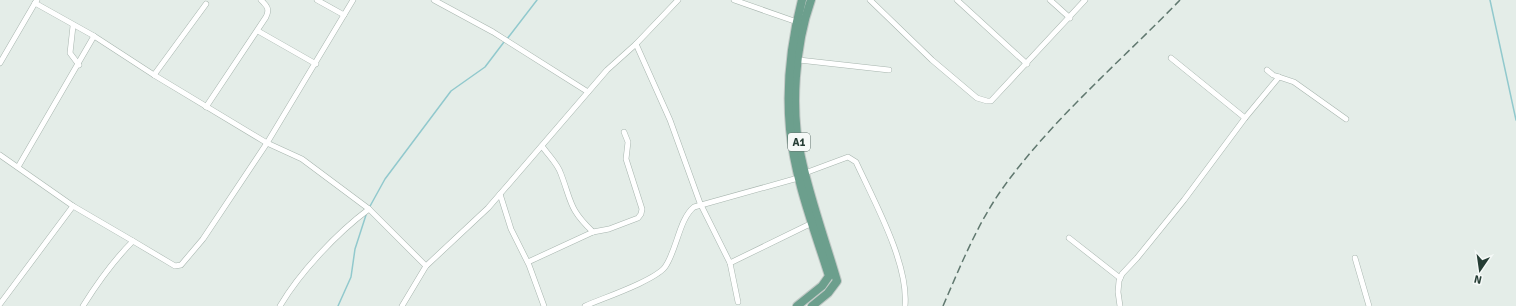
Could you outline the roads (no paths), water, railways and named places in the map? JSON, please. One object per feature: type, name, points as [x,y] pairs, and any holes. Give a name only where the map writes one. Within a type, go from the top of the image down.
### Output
[{"type":"main road","name":"A1","points":[[802,0],[791,56],[788,108],[790,130],[802,175],[837,281],[828,293],[812,306]]},
{"type":"main road","name":"A1","points":[[797,306],[822,286],[830,276],[812,224],[802,175],[796,127],[796,87],[799,60],[803,31],[811,0]]},
{"type":"street","points":[[206,107],[258,31],[269,11],[268,7],[261,0]]},
{"type":"street","points":[[317,0],[344,15]]},
{"type":"street","points":[[0,155],[73,206],[175,266],[182,265],[203,239],[267,144],[353,0]]},
{"type":"street","points":[[434,0],[493,32],[588,92]]},
{"type":"street","points":[[402,306],[426,266],[500,194],[607,70],[636,44],[678,0]]},
{"type":"street","points":[[734,0],[797,22]]},
{"type":"street","points":[[870,0],[932,60],[977,98],[991,101],[1070,18],[1085,0]]},
{"type":"street","points":[[957,0],[1027,64]]},
{"type":"street","points":[[1050,0],[1070,18]]},
{"type":"street","points":[[0,63],[36,2],[57,14],[73,26],[94,36],[154,75],[267,144],[302,159],[369,209],[426,266]]},
{"type":"street","points":[[154,75],[206,4]]},
{"type":"street","points":[[73,26],[70,53],[79,65]]},
{"type":"street","points":[[258,31],[316,64]]},
{"type":"street","points":[[18,167],[79,65],[94,36]]},
{"type":"street","points":[[636,44],[670,120],[700,203],[730,264],[738,302]]},
{"type":"street","points":[[1171,58],[1245,118]]},
{"type":"street","points":[[799,60],[888,70]]},
{"type":"street","points":[[1267,70],[1279,77],[1294,82],[1346,119]]},
{"type":"street","points":[[1120,306],[1118,292],[1120,278],[1184,200],[1245,118],[1279,77]]},
{"type":"street","points":[[528,262],[593,232],[609,229],[638,218],[641,214],[642,209],[626,159],[628,142],[624,132]]},
{"type":"street","points":[[542,146],[562,174],[567,196],[575,214],[593,232]]},
{"type":"street","points":[[585,306],[659,273],[670,258],[690,210],[700,203],[802,175],[848,157],[853,158],[856,162],[888,234],[901,269],[905,288],[905,306]]},
{"type":"street","points":[[500,194],[511,229],[528,262],[544,306]]},
{"type":"street","points":[[0,304],[73,206]]},
{"type":"street","points":[[280,306],[315,259],[354,220],[369,209]]},
{"type":"street","points":[[730,264],[812,224]]},
{"type":"street","points":[[1069,238],[1120,278]]},
{"type":"street","points":[[83,306],[103,274],[133,241]]},
{"type":"street","points":[[1355,258],[1369,306]]},
{"type":"waterway","points":[[507,39],[537,0]]},
{"type":"waterway","points":[[1490,0],[1516,120]]},
{"type":"waterway","points":[[369,208],[385,179],[451,91],[485,67],[504,42]]},
{"type":"waterway","points":[[338,306],[351,277],[355,249],[366,215]]},
{"type":"railway","points":[[943,306],[983,219],[991,205],[1019,166],[1040,141],[1086,93],[1180,0]]}]
